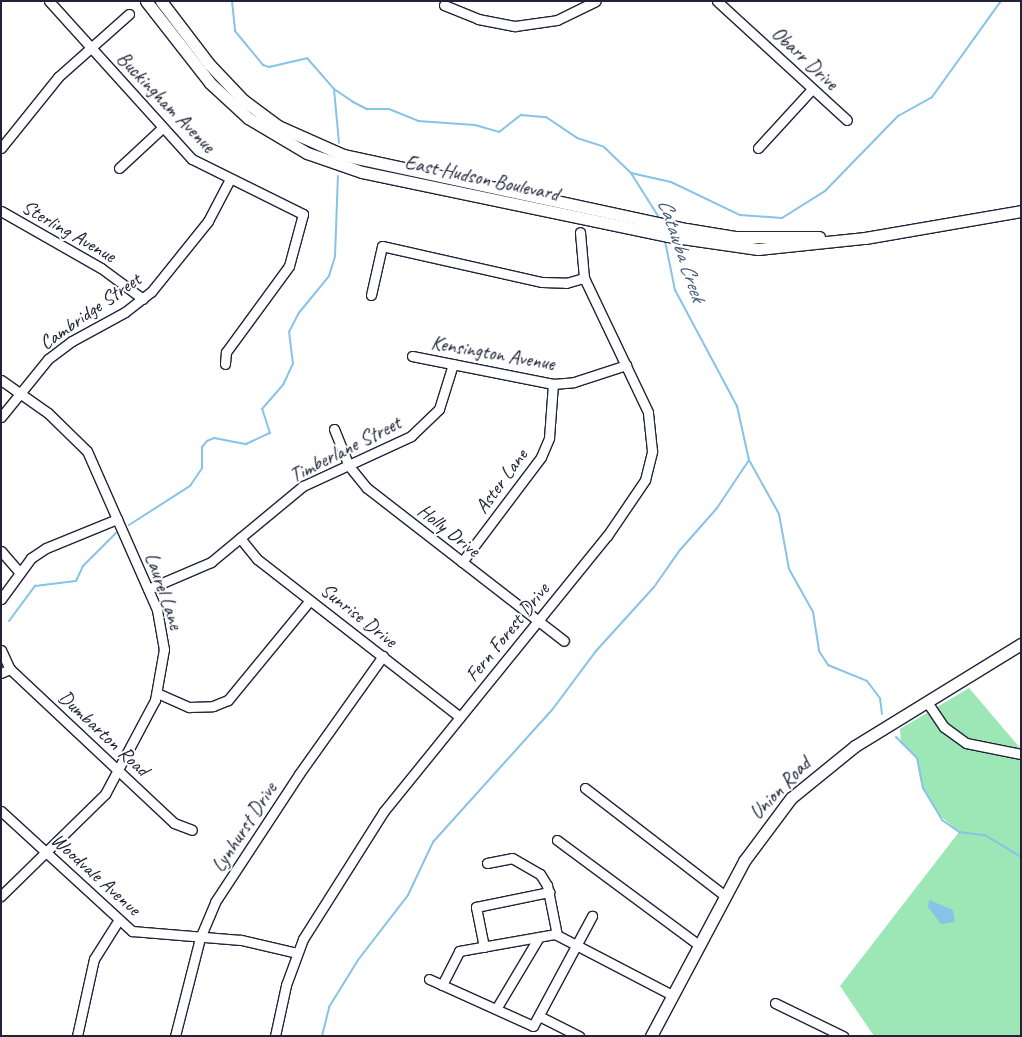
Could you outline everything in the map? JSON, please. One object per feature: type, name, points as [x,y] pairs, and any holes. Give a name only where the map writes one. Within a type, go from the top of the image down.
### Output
[{"type":"main road","name":"East Hudson Boulevard","points":[[146,1],[224,98],[272,135],[307,153],[400,180],[625,227],[687,234]]},
{"type":"main road","name":"East Hudson Boulevard","points":[[161,1],[230,89],[278,126],[305,140],[343,155],[621,215],[732,247],[783,248],[1021,211]]},
{"type":"main road","name":"East Hudson Boulevard","points":[[874,233],[1021,204]]},
{"type":"main road","name":"Union Road","points":[[651,1036],[726,896],[767,826],[806,784],[855,746],[1021,644]]},
{"type":"street","name":"Buckingham Avenue","points":[[49,1],[192,159],[229,181],[303,214],[289,266],[226,352],[225,364]]},
{"type":"street","points":[[444,5],[478,19],[515,26],[557,20],[596,1]]},
{"type":"street","name":"Obarr Drive","points":[[717,1],[847,120]]},
{"type":"street","points":[[1,148],[42,96],[90,47],[129,14]]},
{"type":"street","points":[[758,148],[812,89]]},
{"type":"street","points":[[119,168],[162,128]]},
{"type":"street","name":"Cambridge Street","points":[[1,417],[21,392],[60,350],[143,299],[208,221],[229,181]]},
{"type":"street","name":"Sterling Avenue","points":[[1,211],[100,268],[143,299]]},
{"type":"street","name":"Fern Forest Drive","points":[[275,1036],[297,953],[384,811],[631,505],[645,480],[652,451],[650,422],[642,394],[626,366],[584,278],[580,232]]},
{"type":"street","points":[[371,295],[382,246],[542,282],[566,283],[584,278]]},
{"type":"street","name":"Kensington Avenue","points":[[412,356],[553,384],[574,382],[626,366]]},
{"type":"street","name":"Timberlane Street","points":[[148,589],[206,565],[303,486],[411,436],[427,424],[443,400],[454,364]]},
{"type":"street","name":"Laurel Lane","points":[[1,380],[21,392],[64,426],[87,451],[148,589],[164,636],[164,666],[157,693],[105,794],[1,896]]},
{"type":"street","name":"Aster Lane","points":[[462,562],[541,457],[549,438],[553,384]]},
{"type":"street","name":"Holly Drive","points":[[334,429],[349,466],[367,488],[564,641]]},
{"type":"street","points":[[1,600],[19,572],[46,548],[118,519]]},
{"type":"street","name":"Sunrise Drive","points":[[240,538],[252,555],[460,717]]},
{"type":"street","points":[[1,551],[19,572]]},
{"type":"street","points":[[157,693],[189,707],[213,706],[228,700],[310,600]]},
{"type":"street","name":"Dumbarton Road","points":[[1,650],[10,669],[174,823],[192,830]]},
{"type":"street","name":"Lynhurst Drive","points":[[175,1036],[200,938],[215,902],[288,790],[383,656]]},
{"type":"street","points":[[1,673],[10,669]]},
{"type":"street","points":[[927,702],[944,727],[966,743],[1021,754]]},
{"type":"street","points":[[585,788],[726,896]]},
{"type":"street","name":"Woodvale Avenue","points":[[1,811],[118,921],[144,934],[241,940],[297,953]]},
{"type":"street","points":[[557,840],[699,946]]},
{"type":"street","points":[[486,863],[512,858],[540,874],[549,892],[557,935]]},
{"type":"street","points":[[484,947],[476,907],[549,892]]},
{"type":"street","points":[[429,979],[533,1026],[592,916]]},
{"type":"street","points":[[76,1036],[94,959],[118,921]]},
{"type":"street","points":[[442,985],[459,951],[539,936],[557,935],[672,995]]},
{"type":"street","points":[[496,1009],[539,936]]},
{"type":"street","points":[[775,1003],[843,1036]]},
{"type":"street","points":[[539,1016],[579,1036]]},
{"type":"green space","points":[[969,688],[1021,749],[1021,1036],[874,1036],[840,986],[959,832],[938,814],[923,788],[917,758],[901,743],[900,729]]},
{"type":"water","points":[[929,900],[953,910],[955,922],[941,924],[928,907]]},
{"type":"waterway","name":"Catawba Creek","points":[[232,1],[235,31],[263,65],[269,67],[307,58],[334,89],[353,102],[367,109],[389,109],[418,121],[475,125],[499,132],[521,115],[546,117],[577,138],[604,147],[631,173],[660,219]]},
{"type":"waterway","points":[[631,173],[671,182],[740,215],[782,218],[825,191],[898,116],[932,97],[1001,1]]},
{"type":"waterway","points":[[334,89],[339,143]]},
{"type":"waterway","points":[[129,525],[190,486],[202,468],[202,447],[207,441],[214,438],[246,444],[270,433],[262,409],[283,385],[293,364],[289,332],[298,314],[329,276],[335,256],[338,176]]},
{"type":"waterway","name":"Catawba Creek","points":[[665,241],[675,290],[737,406],[749,460],[779,514],[789,569],[813,612],[819,651],[828,665],[867,681],[880,698],[882,714]]},
{"type":"waterway","points":[[322,1036],[329,1007],[358,960],[408,895],[433,842],[552,710],[596,651],[654,587],[680,550],[717,508],[749,460]]},
{"type":"waterway","points":[[9,621],[35,586],[76,581],[83,566],[116,533]]},
{"type":"waterway","name":"Catawba Creek","points":[[896,737],[917,758],[923,788],[942,820],[959,832],[985,835],[1021,857]]}]
